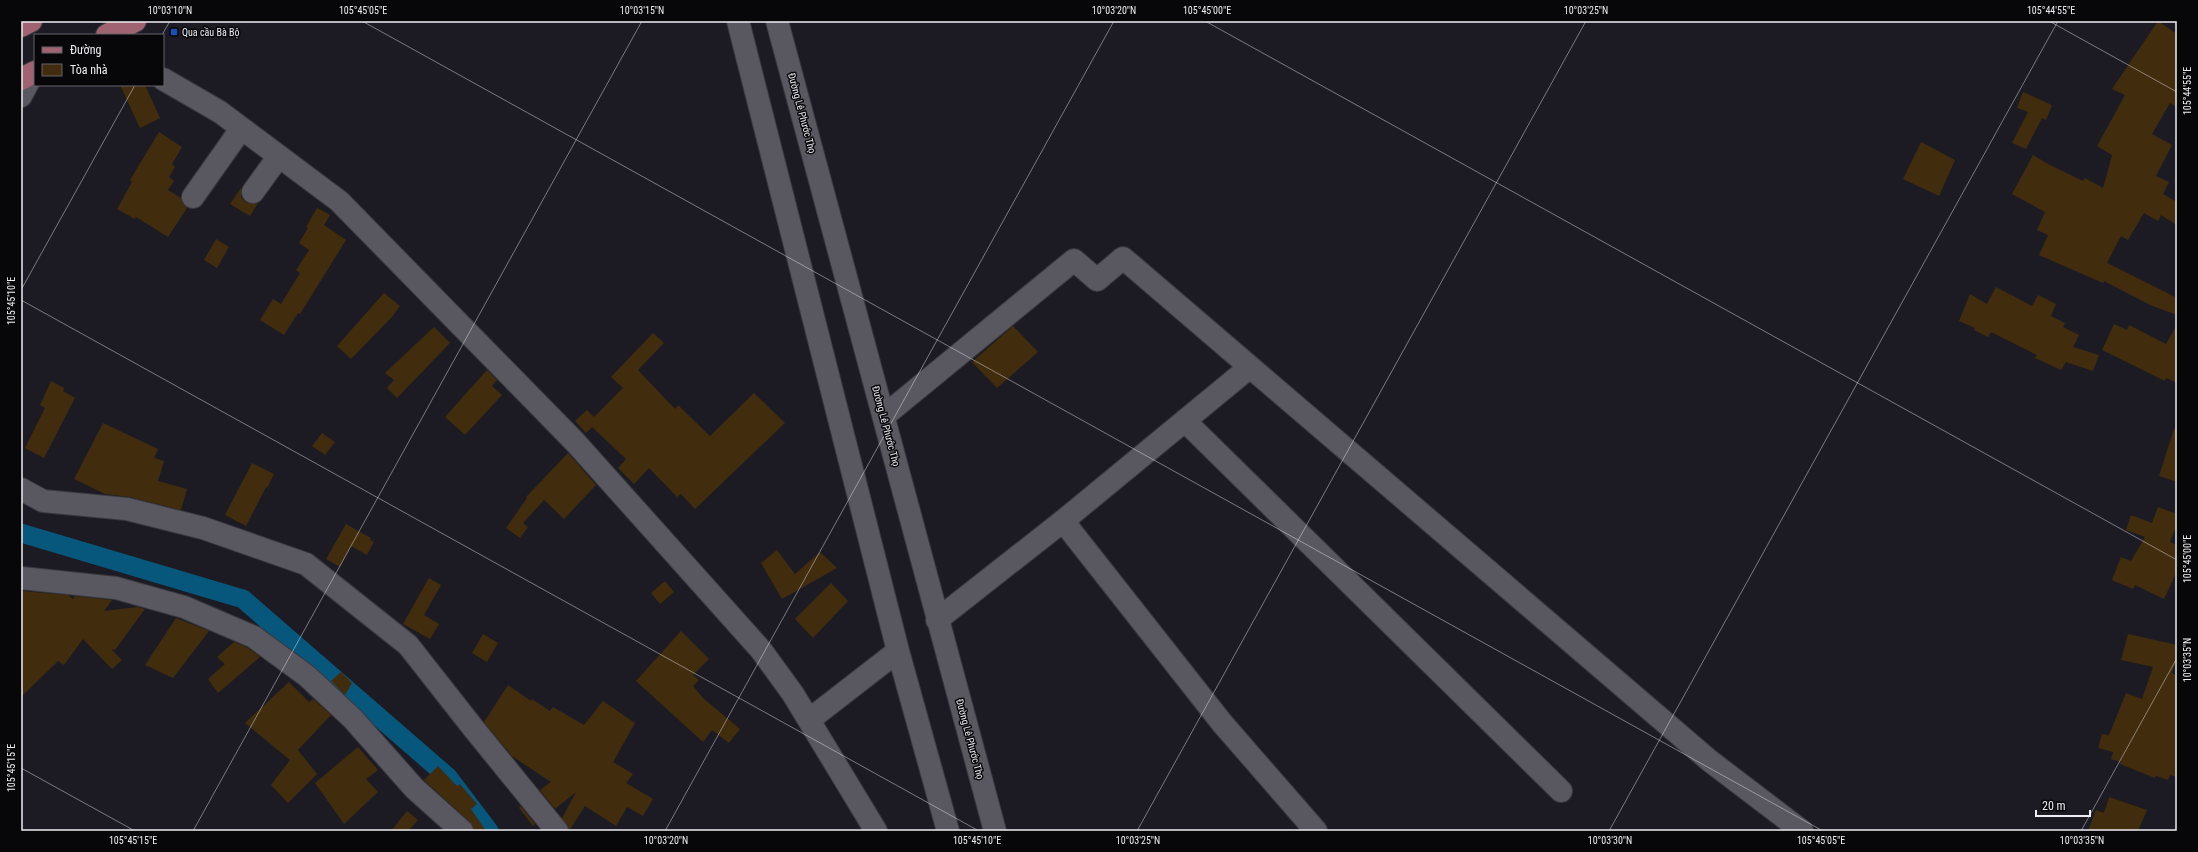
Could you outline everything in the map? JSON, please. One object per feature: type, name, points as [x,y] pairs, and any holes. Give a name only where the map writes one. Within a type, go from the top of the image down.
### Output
[{"type":"main road","points":[[21,26],[30,21]]},
{"type":"main road","points":[[111,34],[135,21]]},
{"type":"street","points":[[738,21],[898,651],[948,831]]},
{"type":"street","name":"Đường Lê Phước Thọ","points":[[777,21],[995,831]]},
{"type":"street","points":[[21,96],[30,74]]},
{"type":"street","points":[[164,80],[220,112],[339,201],[574,442],[762,650],[808,720],[876,831]]},
{"type":"street","points":[[193,197],[242,129]]},
{"type":"street","points":[[253,192],[279,156]]},
{"type":"street","points":[[884,416],[1074,260],[1097,280],[1123,258],[1710,760],[1802,831]]},
{"type":"street","points":[[937,620],[1063,521],[1250,367]]},
{"type":"street","points":[[1185,421],[1561,791]]},
{"type":"street","points":[[21,489],[43,501],[127,509],[203,528],[306,564],[408,645],[557,831]]},
{"type":"street","points":[[1063,521],[1222,723],[1316,831]]},
{"type":"street","points":[[21,578],[116,588],[184,607],[254,637],[307,676],[353,720],[414,788],[462,831]]},
{"type":"street","points":[[808,720],[898,651]]},
{"type":"building","points":[[2158,21],[2177,34],[2177,107],[2170,103],[2152,134],[2172,145],[2156,176],[2169,182],[2163,194],[2177,202],[2177,225],[2161,215],[2158,221],[2144,213],[2128,240],[2121,236],[2107,263],[2177,298],[2177,315],[2150,305],[2104,281],[2103,283],[2039,255],[2048,235],[2037,230],[2045,212],[2012,194],[2033,155],[2083,181],[2085,178],[2103,188],[2112,155],[2097,146],[2125,95],[2112,89]]},
{"type":"building","points":[[120,86],[145,86],[160,118],[140,128]]},
{"type":"building","points":[[2023,92],[2052,105],[2046,120],[2042,118],[2026,149],[2012,143],[2028,112],[2017,108]]},
{"type":"building","points":[[159,132],[182,147],[172,164],[175,167],[169,177],[174,181],[168,190],[181,198],[187,208],[168,237],[136,217],[135,219],[117,209],[132,182],[130,180]]},
{"type":"building","points":[[1921,142],[1955,160],[1939,196],[1903,179]]},
{"type":"building","points":[[241,188],[241,197],[245,202],[251,204],[258,203],[250,216],[230,204]]},
{"type":"building","points":[[317,208],[330,215],[324,225],[346,240],[300,314],[298,313],[284,335],[260,320],[273,299],[281,304],[300,273],[296,270],[309,250],[299,243]]},
{"type":"building","points":[[216,239],[229,247],[217,268],[204,260]]},
{"type":"building","points":[[1996,287],[2032,306],[2038,295],[2056,304],[2051,316],[2065,323],[2063,327],[2079,335],[2073,347],[2099,355],[2093,371],[2066,362],[2061,370],[2035,358],[2037,355],[1991,332],[1988,337],[1974,330],[1975,328],[1959,321],[1970,294],[1987,304]]},
{"type":"building","points":[[384,293],[400,306],[391,318],[351,359],[337,346]]},
{"type":"building","points":[[2114,324],[2127,330],[2129,325],[2166,344],[2177,325],[2177,383],[2166,378],[2165,381],[2102,350]]},
{"type":"building","points":[[1013,326],[1038,352],[997,388],[972,362]]},
{"type":"building","points":[[434,327],[450,343],[397,398],[387,388],[394,380],[385,373]]},
{"type":"building","points":[[653,333],[664,343],[638,370],[675,409],[678,405],[710,436],[754,393],[785,423],[695,509],[681,494],[677,497],[649,468],[634,484],[618,468],[626,459],[592,427],[586,433],[575,421],[587,410],[594,417],[623,388],[611,377]]},
{"type":"building","points":[[487,370],[497,380],[492,386],[502,395],[465,435],[445,417]]},
{"type":"building","points":[[51,381],[64,388],[63,391],[75,398],[44,458],[25,448],[45,408],[40,405]]},
{"type":"building","points":[[103,423],[158,449],[154,458],[164,461],[158,481],[187,489],[181,510],[130,497],[105,494],[74,479]]},
{"type":"building","points":[[2174,429],[2177,429],[2177,482],[2159,476]]},
{"type":"building","points":[[322,433],[335,442],[325,455],[312,446]]},
{"type":"building","points":[[568,453],[596,485],[564,519],[544,500],[523,523],[528,527],[520,538],[506,528],[527,498],[526,497]]},
{"type":"building","points":[[252,463],[274,474],[246,526],[225,515]]},
{"type":"building","points":[[2158,507],[2177,514],[2177,524],[2170,542],[2177,545],[2177,571],[2164,599],[2135,585],[2133,589],[2112,580],[2121,557],[2131,561],[2145,537],[2126,530],[2131,515],[2152,523]]},
{"type":"building","points":[[346,524],[371,538],[370,540],[374,542],[367,555],[351,546],[340,567],[326,559]]},
{"type":"building","points":[[777,550],[795,574],[820,552],[837,568],[782,599],[761,563]]},
{"type":"building","points":[[429,578],[441,585],[424,615],[439,624],[430,639],[403,624]]},
{"type":"building","points":[[665,581],[674,592],[660,604],[651,593]]},
{"type":"building","points":[[831,583],[848,601],[813,638],[795,619]]},
{"type":"building","points":[[21,591],[68,595],[73,599],[75,596],[112,600],[104,611],[138,607],[145,609],[115,650],[111,649],[122,660],[112,669],[83,639],[64,665],[58,661],[21,697]]},
{"type":"building","points":[[176,618],[209,631],[173,678],[145,665]]},
{"type":"building","points":[[681,631],[709,659],[693,675],[699,680],[693,686],[703,698],[740,729],[729,743],[712,730],[703,742],[636,681]]},
{"type":"building","points":[[483,634],[498,643],[487,662],[472,653]]},
{"type":"building","points":[[2128,634],[2177,645],[2177,660],[2172,673],[2177,676],[2177,777],[2170,775],[2168,780],[2156,776],[2155,778],[2120,764],[2121,762],[2111,759],[2113,752],[2098,748],[2102,734],[2109,735],[2126,693],[2142,699],[2153,667],[2121,660]]},
{"type":"building","points":[[234,642],[248,648],[260,657],[218,693],[208,679],[225,664],[217,657]]},
{"type":"building","points":[[341,672],[352,683],[345,695],[331,681]]},
{"type":"building","points":[[289,682],[309,702],[313,699],[331,715],[298,750],[317,774],[288,803],[271,785],[290,760],[245,723]]},
{"type":"building","points":[[508,685],[531,701],[532,699],[550,711],[553,707],[584,725],[603,701],[635,723],[613,762],[633,774],[626,783],[653,799],[643,816],[627,807],[616,826],[585,806],[569,831],[562,818],[576,792],[555,809],[540,790],[551,782],[512,756],[484,722]]},
{"type":"building","points":[[358,747],[378,770],[366,779],[378,792],[344,824],[315,783]]},
{"type":"building","points":[[438,766],[457,786],[460,784],[477,804],[471,809],[486,831],[474,831],[470,822],[424,780]]},
{"type":"building","points":[[2109,797],[2147,810],[2138,831],[2088,831],[2096,810],[2104,813]]},
{"type":"building","points":[[521,806],[535,824],[533,826],[519,808]]},
{"type":"building","points":[[407,811],[418,820],[408,831],[391,831]]},
{"type":"waterway","points":[[21,533],[243,599],[448,777],[489,831]]},
{"type":"place","name":"Qua cầu Bà Bộ","points":[[174,32]]}]
